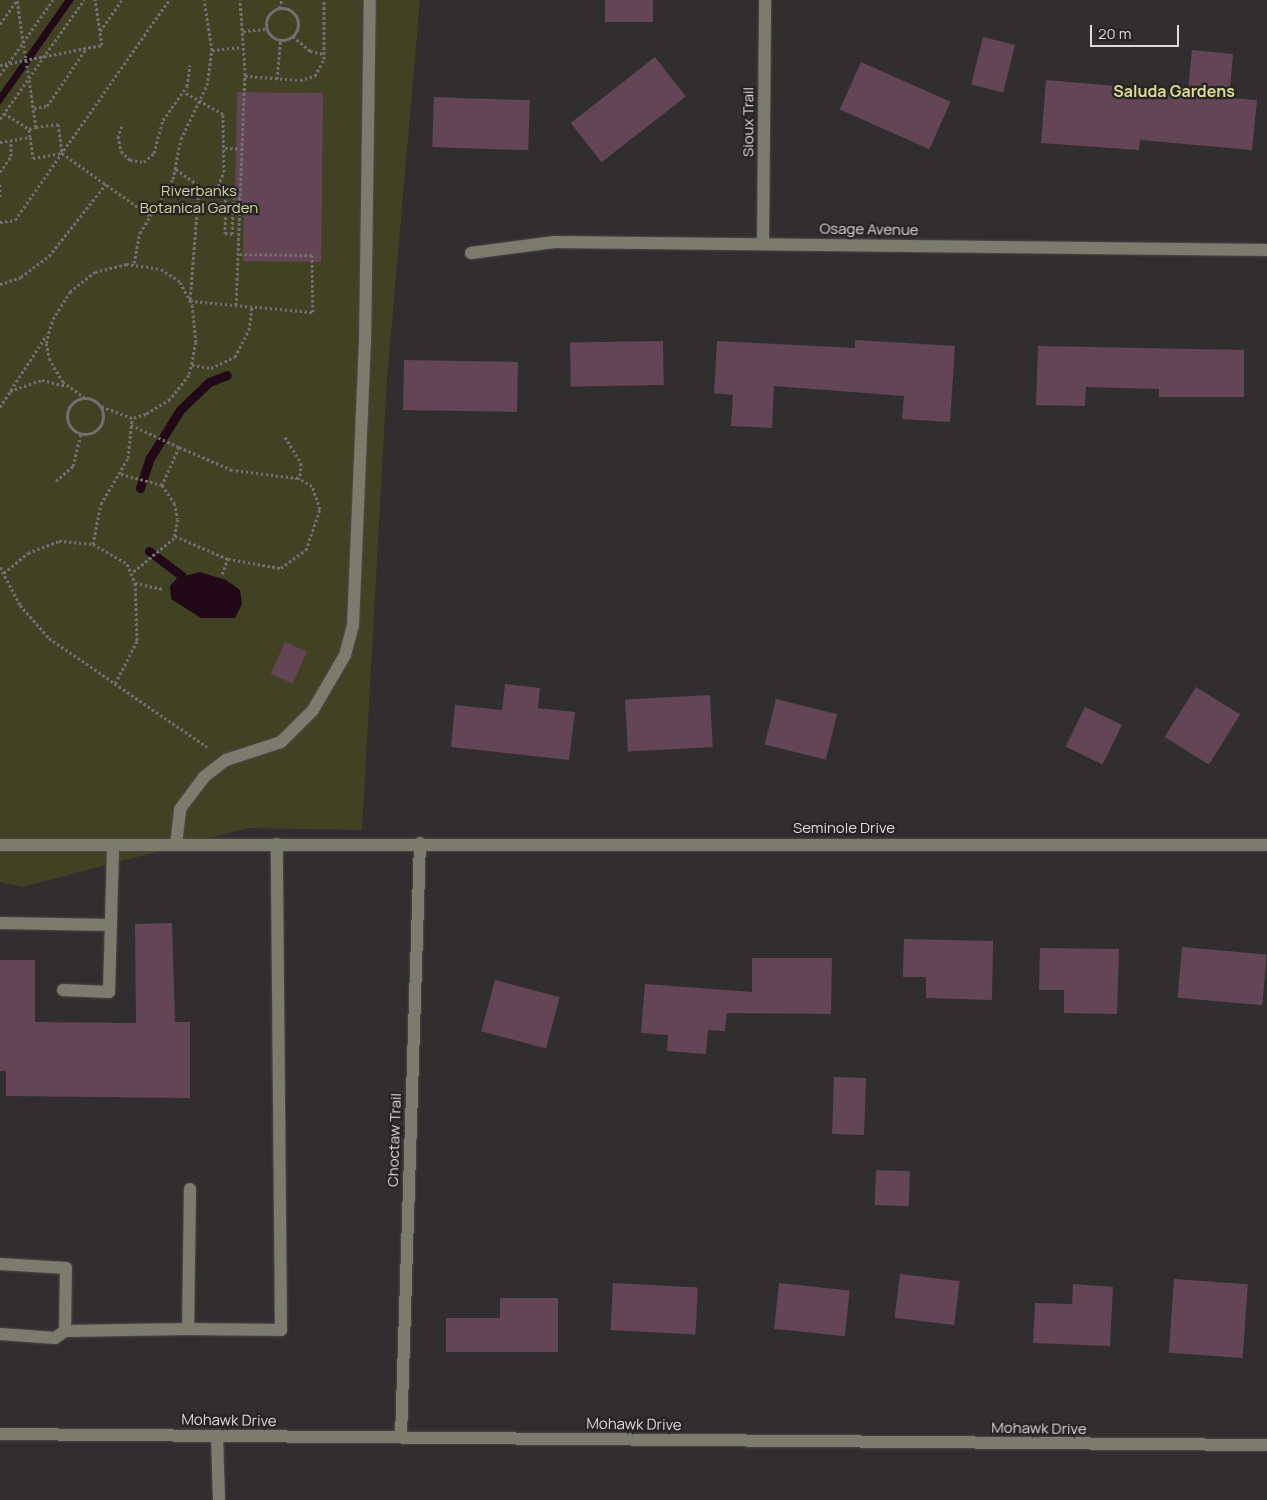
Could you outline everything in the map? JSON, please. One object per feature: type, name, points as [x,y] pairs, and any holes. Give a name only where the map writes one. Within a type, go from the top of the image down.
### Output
[{"type":"street","points":[[176,844],[180,809],[204,777],[226,760],[281,742],[300,726],[331,684],[353,626],[364,364],[370,0]]},
{"type":"street","name":"Sioux Trail","points":[[763,244],[765,0]]},
{"type":"street","name":"Osage Avenue","points":[[471,253],[554,242],[1267,250]]},
{"type":"street","name":"Seminole Drive","points":[[0,845],[420,843],[1267,845]]},
{"type":"street","name":"Choctaw Trail","points":[[401,1438],[420,843]]},
{"type":"street","points":[[0,1334],[60,1334],[188,1329],[281,1330],[277,844]]},
{"type":"street","points":[[63,990],[109,992],[113,845]]},
{"type":"street","points":[[0,923],[111,925]]},
{"type":"street","points":[[188,1329],[190,1189]]},
{"type":"street","points":[[0,1264],[66,1268],[60,1334]]},
{"type":"street","name":"Mohawk Drive","points":[[0,1434],[1267,1445]]},
{"type":"street","points":[[217,1436],[219,1500]]},
{"type":"path","points":[[0,24],[17,0]]},
{"type":"path","points":[[17,0],[36,127]]},
{"type":"path","points":[[0,75],[53,0]]},
{"type":"path","points":[[0,119],[84,0]]},
{"type":"path","points":[[0,66],[102,45],[95,0]]},
{"type":"path","points":[[100,31],[122,0]]},
{"type":"path","points":[[0,222],[15,220],[169,0]]},
{"type":"path","points":[[134,263],[140,233],[176,169],[181,140],[201,99],[212,50],[204,0]]},
{"type":"path","points":[[236,305],[245,76],[241,47],[243,31],[240,0]]},
{"type":"path","points":[[266,29],[268,15],[279,8],[282,0]]},
{"type":"path","points":[[245,76],[276,79],[315,76],[324,54],[324,0]]},
{"type":"path","points":[[279,8],[296,16],[293,36]]},
{"type":"path","points":[[243,31],[266,29],[280,41]]},
{"type":"path","points":[[293,36],[310,51],[324,54]]},
{"type":"path","points":[[280,41],[293,36]]},
{"type":"path","points":[[276,79],[280,41]]},
{"type":"path","points":[[212,50],[241,47]]},
{"type":"path","points":[[34,108],[47,106],[86,48]]},
{"type":"path","points":[[122,126],[118,136],[121,151],[130,160],[144,162],[154,153],[163,120],[184,92],[190,65]]},
{"type":"path","points":[[184,92],[201,99],[223,114],[225,148],[218,186],[226,202],[225,233],[232,234],[233,197],[240,198]]},
{"type":"path","points":[[4,113],[29,129],[58,124],[62,153]]},
{"type":"path","points":[[29,129],[33,158],[62,153],[150,216]]},
{"type":"path","points":[[0,142],[30,137]]},
{"type":"path","points":[[0,172],[12,156],[11,140]]},
{"type":"path","points":[[225,148],[242,149]]},
{"type":"path","points":[[176,169],[199,187],[218,186]]},
{"type":"path","points":[[0,184],[0,197]]},
{"type":"path","points":[[0,284],[21,277],[49,256],[106,184]]},
{"type":"path","points":[[10,391],[42,380],[69,387],[100,406],[132,418],[170,399],[192,365],[196,331],[190,300],[199,187]]},
{"type":"path","points":[[0,407],[47,334],[70,292],[87,277],[134,263],[172,275],[190,300],[313,312],[312,255],[238,254]]},
{"type":"path","points":[[192,365],[211,368],[234,356],[250,330],[252,306]]},
{"type":"path","points":[[47,334],[50,360],[69,387]]},
{"type":"path","points":[[81,434],[71,428],[67,416],[70,405],[85,398]]},
{"type":"path","points":[[81,434],[98,428],[102,418],[100,406]]},
{"type":"path","points":[[93,544],[101,504],[122,474],[130,449],[132,418]]},
{"type":"path","points":[[132,425],[232,470],[300,479],[312,486],[319,501],[318,520],[306,550],[289,564],[274,569],[228,559],[175,536]]},
{"type":"path","points":[[56,481],[72,466],[81,434]]},
{"type":"path","points":[[285,437],[301,463],[300,479]]},
{"type":"path","points":[[162,485],[180,447]]},
{"type":"path","points":[[122,474],[153,479],[162,485],[177,512],[175,536],[133,572]]},
{"type":"path","points":[[4,573],[48,544],[93,544],[119,557],[133,572],[137,641],[115,684]]},
{"type":"path","points":[[222,574],[228,559]]},
{"type":"path","points":[[0,567],[37,627],[115,684],[226,760]]},
{"type":"path","points":[[135,583],[163,589]]},
{"type":"green space","name":"Riverbanks Botanical Garden","points":[[0,0],[420,0],[387,379],[362,830],[248,828],[22,887],[0,882]]},
{"type":"shaded area","points":[[65,0],[74,0],[0,105],[0,93]]},
{"type":"shaded area","points":[[200,572],[226,580],[240,590],[242,604],[235,618],[201,618],[171,599],[170,586],[177,578]]},
{"type":"building","points":[[605,0],[653,0],[653,22],[605,22]]},
{"type":"building","points":[[983,37],[1015,45],[1003,93],[971,85]]},
{"type":"building","points":[[1192,50],[1233,54],[1229,98],[1257,100],[1252,150],[1140,140],[1139,150],[1041,143],[1046,80],[1188,92]]},
{"type":"building","points":[[655,57],[686,96],[601,162],[571,123]]},
{"type":"building","points":[[861,62],[951,102],[929,149],[840,110]]},
{"type":"building","points":[[237,92],[323,93],[321,262],[243,261],[244,205],[235,204]]},
{"type":"building","points":[[434,97],[530,100],[528,150],[432,147]]},
{"type":"building","points":[[855,340],[955,346],[950,422],[902,419],[904,396],[774,386],[772,428],[731,426],[733,395],[714,393],[717,341],[855,348]]},
{"type":"building","points":[[663,341],[664,385],[571,387],[570,343]]},
{"type":"building","points":[[1038,346],[1244,350],[1244,397],[1159,397],[1159,389],[1086,387],[1085,406],[1036,405]]},
{"type":"building","points":[[404,360],[518,362],[517,412],[403,410]]},
{"type":"building","points":[[285,642],[307,652],[293,684],[271,674]]},
{"type":"building","points":[[505,684],[540,688],[538,708],[575,712],[569,760],[451,747],[455,705],[502,710]]},
{"type":"building","points":[[1196,687],[1240,715],[1209,765],[1165,737]]},
{"type":"building","points":[[710,695],[713,747],[628,751],[625,699]]},
{"type":"building","points":[[776,699],[837,714],[826,760],[765,745]]},
{"type":"building","points":[[1085,707],[1122,725],[1103,765],[1066,747]]},
{"type":"building","points":[[172,923],[175,1022],[190,1022],[190,1098],[6,1096],[6,1071],[0,1071],[0,960],[35,960],[35,1022],[136,1023],[135,924]]},
{"type":"building","points":[[904,939],[993,941],[992,1000],[926,998],[926,977],[903,977]]},
{"type":"building","points":[[1182,947],[1267,954],[1262,1005],[1178,998]]},
{"type":"building","points":[[1040,948],[1119,949],[1117,1014],[1064,1013],[1064,990],[1039,990]]},
{"type":"building","points":[[752,958],[832,958],[831,1014],[727,1013],[725,1031],[708,1030],[706,1054],[667,1051],[668,1035],[641,1033],[645,984],[752,992]]},
{"type":"building","points":[[495,980],[560,997],[546,1049],[481,1031]]},
{"type":"building","points":[[834,1077],[866,1078],[864,1135],[832,1134]]},
{"type":"building","points":[[876,1170],[910,1171],[909,1206],[875,1205]]},
{"type":"building","points":[[900,1274],[960,1281],[954,1325],[895,1318]]},
{"type":"building","points":[[1174,1279],[1248,1284],[1243,1358],[1169,1353]]},
{"type":"building","points":[[613,1283],[698,1287],[695,1334],[611,1330]]},
{"type":"building","points":[[779,1283],[850,1290],[845,1336],[774,1329]]},
{"type":"building","points":[[1073,1284],[1113,1287],[1110,1346],[1033,1343],[1035,1303],[1072,1304]]},
{"type":"building","points":[[500,1298],[558,1298],[558,1352],[446,1352],[446,1318],[500,1318]]},
{"type":"waterway","points":[[140,488],[150,458],[180,410],[209,382],[227,375]]},
{"type":"waterway","points":[[149,551],[182,576]]},
{"type":"district","name":"Saluda Gardens","points":[[1174,91]]}]
